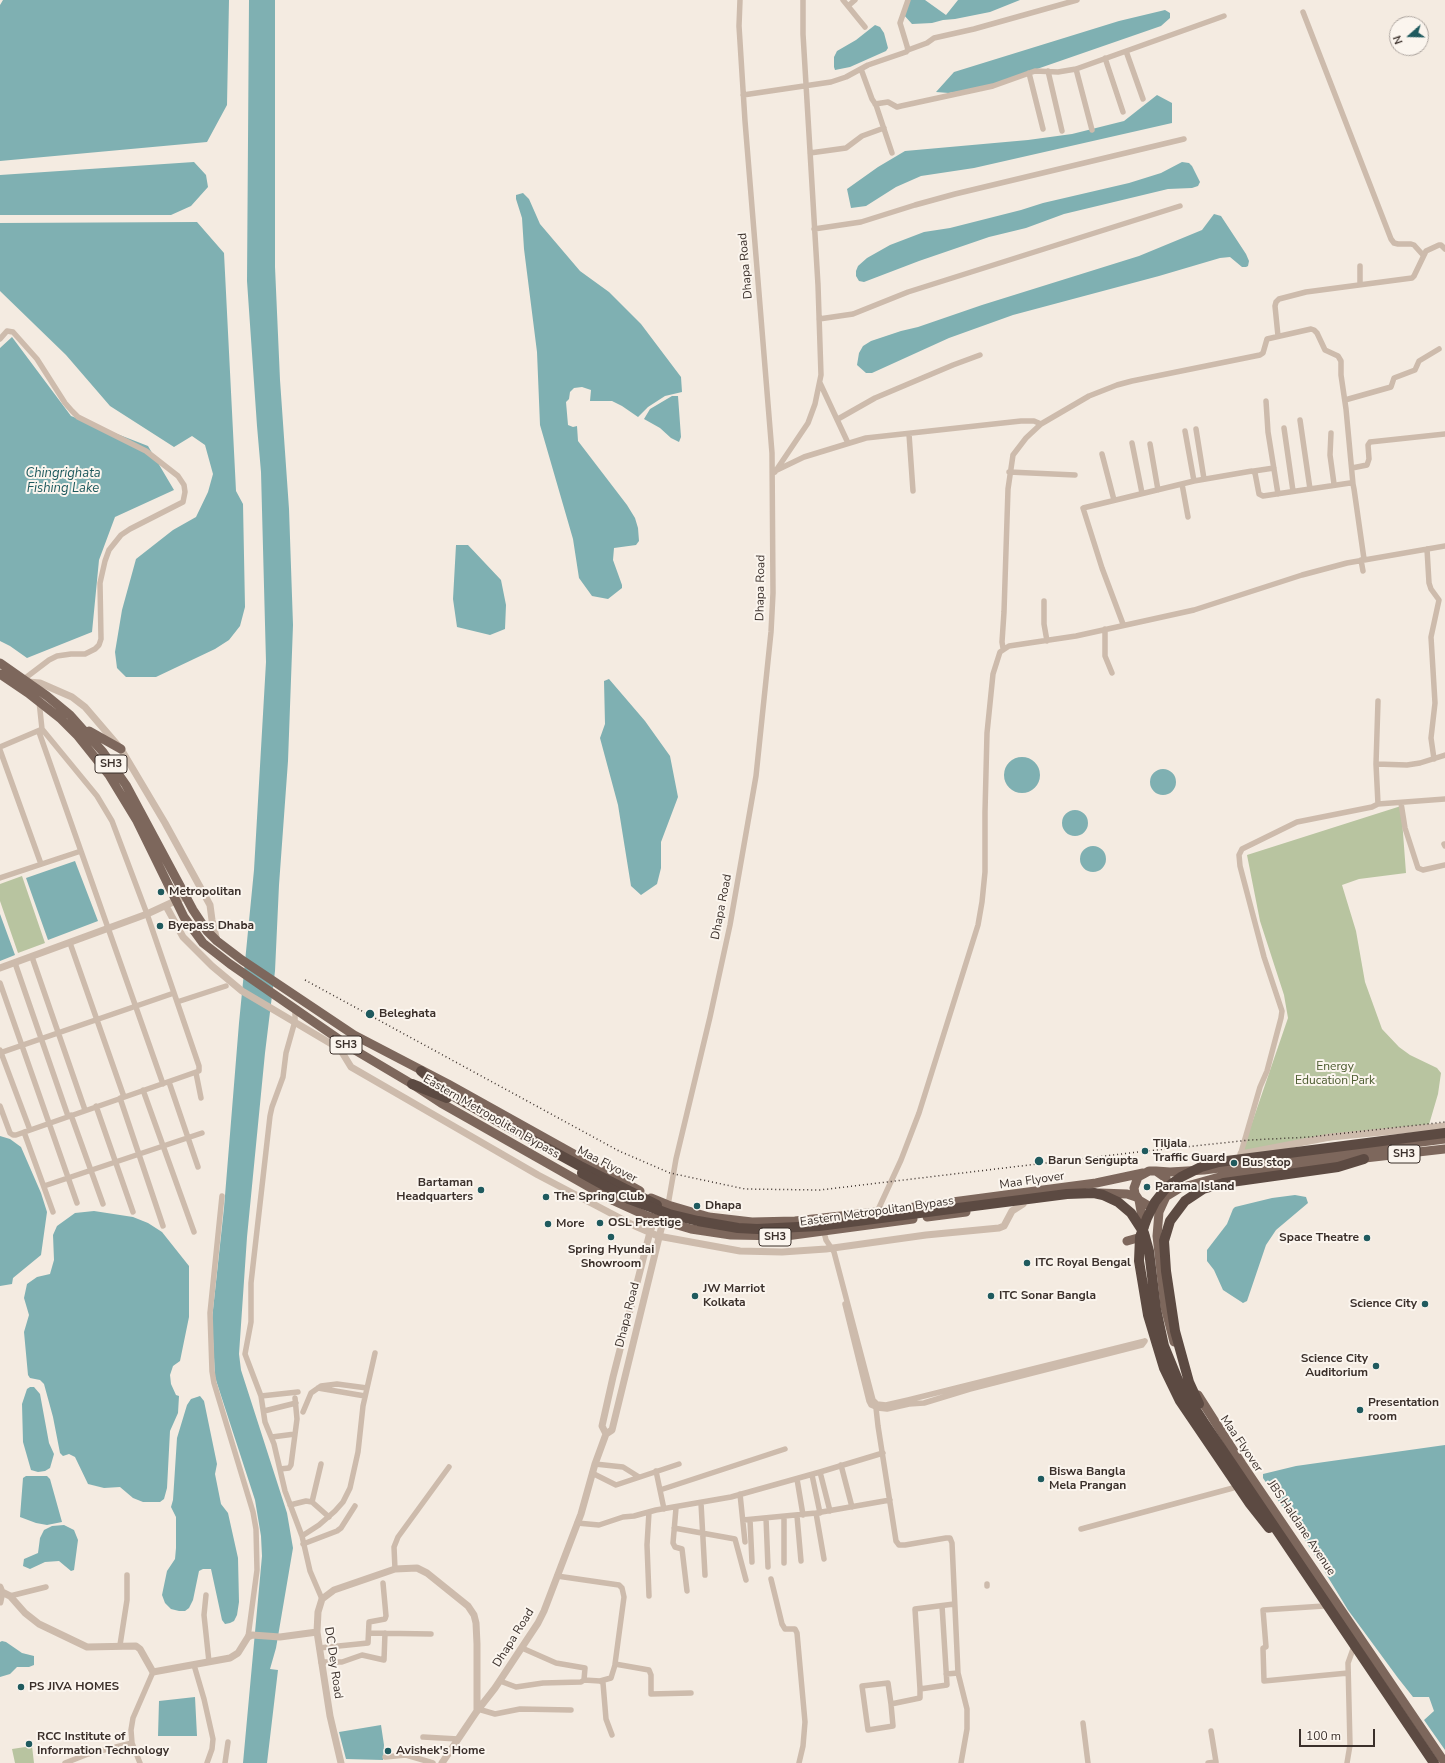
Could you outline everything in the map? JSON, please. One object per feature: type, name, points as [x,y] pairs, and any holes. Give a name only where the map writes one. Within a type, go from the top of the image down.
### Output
[{"type":"highway","name":"Maa Flyover","points":[[422,1071],[443,1090],[629,1199],[669,1214],[698,1222],[738,1228],[757,1229],[819,1226],[1068,1194],[1094,1193],[1103,1195],[1118,1202],[1131,1213],[1144,1233],[1149,1251],[1156,1308],[1164,1346],[1180,1385],[1433,1763]]},
{"type":"highway","name":"Maa Flyover","points":[[412,1084],[452,1101],[581,1170],[658,1205],[697,1217],[739,1224],[794,1224],[870,1216],[1078,1188],[1094,1189],[1116,1196],[1140,1215],[1150,1235],[1156,1263],[1162,1314],[1168,1339],[1183,1376],[1199,1404],[1442,1763]]},
{"type":"highway","points":[[1290,1549],[1256,1514],[1180,1401],[1167,1377],[1153,1334],[1141,1280],[1139,1249],[1143,1228],[1155,1202],[1166,1188],[1181,1177],[1201,1167],[1226,1161],[1445,1133]]},
{"type":"highway","points":[[1199,1404],[1189,1382],[1178,1345],[1166,1271],[1164,1241],[1167,1227],[1174,1215],[1188,1198],[1203,1189],[1215,1185],[1338,1167],[1364,1159]]},
{"type":"main road","name":"SH3","points":[[0,663],[47,696],[82,728],[103,752],[126,785],[201,922],[217,941]]},
{"type":"main road","name":"Eastern Metropolitan Bypass","points":[[0,674],[56,714],[77,735],[109,774],[137,821],[176,901],[194,934],[207,947],[223,960],[353,1050],[412,1084],[441,1104],[614,1201],[658,1220],[691,1229],[731,1235],[786,1236],[1100,1194],[1127,1194],[1138,1199]]},
{"type":"main road","points":[[82,728],[121,748]]},
{"type":"main road","name":"Eastern Metropolitan Bypass","points":[[217,941],[354,1035],[654,1199],[668,1205]]},
{"type":"main road","name":"SH3","points":[[668,1205],[709,1217],[752,1222],[795,1221],[877,1212],[1112,1181],[1156,1171],[1170,1172],[1237,1166],[1445,1139]]},
{"type":"main road","name":"SH3","points":[[1138,1199],[1149,1206],[1160,1204],[1180,1188],[1223,1176],[1445,1149]]},
{"type":"main road","points":[[1156,1171],[1162,1174],[1169,1184],[1166,1199]]},
{"type":"main road","points":[[1138,1199],[1134,1188],[1135,1182],[1143,1173]]},
{"type":"main road","name":"JBS Haldane Avenue","points":[[1138,1199],[1145,1236],[1149,1282],[1158,1336],[1170,1372],[1190,1407],[1234,1474],[1353,1649],[1433,1763]]},
{"type":"main road","name":"JBS Haldane Avenue","points":[[1166,1199],[1160,1206],[1157,1219],[1158,1248],[1166,1315],[1180,1359],[1207,1411],[1362,1643],[1445,1763]]},
{"type":"main road","points":[[1127,1241],[1145,1236]]},
{"type":"street","name":"Dhapa Road","points":[[442,1763],[478,1710],[500,1681],[538,1623],[578,1522],[592,1473],[606,1434],[612,1430],[658,1236],[658,1220],[668,1205],[676,1159],[710,1017],[730,925],[756,776],[771,632],[774,473],[743,95],[740,0]]},
{"type":"street","points":[[774,473],[808,423],[815,404],[820,383],[819,319],[806,86],[803,0]]},
{"type":"street","points":[[844,0],[865,27]]},
{"type":"street","points":[[848,6],[855,0]]},
{"type":"street","points":[[908,0],[900,23],[908,50]]},
{"type":"street","points":[[743,95],[830,82],[927,43],[934,38],[974,29],[1077,0]]},
{"type":"street","points":[[1303,12],[1391,239],[1394,243],[1414,245],[1423,255]]},
{"type":"street","points":[[875,104],[888,102],[901,106],[944,98],[993,86],[1029,72],[1076,69],[1224,16]]},
{"type":"street","points":[[1126,51],[1143,99]]},
{"type":"street","points":[[1105,58],[1123,112]]},
{"type":"street","points":[[861,69],[892,153]]},
{"type":"street","points":[[1076,69],[1092,130]]},
{"type":"street","points":[[1048,71],[1062,131]]},
{"type":"street","points":[[1029,72],[1043,129]]},
{"type":"street","points":[[810,153],[846,148],[862,136],[884,128]]},
{"type":"street","points":[[814,229],[861,222],[942,198],[1184,139]]},
{"type":"street","points":[[819,319],[853,314],[908,292],[1180,206]]},
{"type":"street","points":[[1278,336],[1275,306],[1279,299],[1306,292],[1412,278],[1426,251],[1439,245],[1445,249]]},
{"type":"street","points":[[1360,266],[1360,285]]},
{"type":"street","points":[[877,1212],[901,1160],[919,1113],[978,925],[982,902],[984,872],[986,779],[990,699],[997,658],[1003,648],[1002,642],[1009,472],[1013,455],[1026,438],[1042,424],[1089,396],[1116,385],[1260,355],[1264,349],[1267,338],[1311,329],[1317,333],[1325,350],[1338,356],[1342,361],[1341,375],[1363,571]]},
{"type":"street","points":[[0,339],[7,331],[13,332],[37,359],[65,403],[78,417],[146,451],[178,476],[184,485],[185,492],[183,502],[130,528],[121,535],[109,550],[104,561],[100,582],[101,639],[99,645],[95,649],[85,654],[56,656],[49,660],[26,680]]},
{"type":"street","points":[[1345,400],[1391,387],[1394,378],[1415,370],[1419,361],[1439,349]]},
{"type":"street","points":[[838,419],[875,398],[925,376],[980,355]]},
{"type":"street","points":[[820,383],[848,443]]},
{"type":"street","points":[[1266,401],[1268,432],[1278,494]]},
{"type":"street","points":[[1300,420],[1310,488]]},
{"type":"street","points":[[774,473],[804,457],[866,438],[1021,421],[1034,421],[1042,424]]},
{"type":"street","points":[[1284,428],[1293,492]]},
{"type":"street","points":[[1196,429],[1204,479]]},
{"type":"street","points":[[1185,431],[1194,481]]},
{"type":"street","points":[[1330,433],[1330,455],[1334,484]]},
{"type":"street","points":[[909,434],[914,491]]},
{"type":"street","points":[[1352,468],[1369,464],[1368,445],[1370,442],[1445,434]]},
{"type":"street","points":[[1132,443],[1142,493]]},
{"type":"street","points":[[1150,444],[1158,490]]},
{"type":"street","points":[[1102,454],[1114,500]]},
{"type":"street","points":[[1123,624],[1102,568],[1083,508],[1194,481],[1274,468]]},
{"type":"street","points":[[1254,471],[1260,495],[1293,492],[1346,482],[1353,484]]},
{"type":"street","points":[[1009,472],[1075,474]]},
{"type":"street","points":[[1182,484],[1188,517]]},
{"type":"street","points":[[1003,648],[1047,641],[1194,610],[1302,575],[1362,560],[1445,546]]},
{"type":"street","points":[[1427,549],[1429,583],[1431,589],[1440,600],[1432,636],[1435,703],[1431,738],[1434,758]]},
{"type":"street","points":[[1044,601],[1044,624],[1047,641]]},
{"type":"street","points":[[1105,629],[1105,656],[1112,673]]},
{"type":"street","points":[[26,680],[40,683],[72,697],[85,707],[121,748],[166,823],[210,905],[217,941]]},
{"type":"street","points":[[1378,701],[1376,764],[1378,804]]},
{"type":"street","points":[[39,702],[40,730],[163,1084]]},
{"type":"street","points":[[0,747],[40,730]]},
{"type":"street","points":[[0,1106],[10,1133],[13,1135],[199,1071],[199,1066],[147,914],[112,821],[105,808],[76,769],[40,730]]},
{"type":"street","points":[[0,750],[41,864]]},
{"type":"street","points":[[1376,764],[1407,765],[1445,756]]},
{"type":"street","points":[[1237,1166],[1260,1087],[1267,1071],[1282,1012],[1264,957],[1240,866],[1239,855],[1242,849],[1297,822],[1372,807],[1378,804],[1445,799]]},
{"type":"street","points":[[1401,803],[1405,828],[1418,868],[1422,870],[1445,865]]},
{"type":"street","points":[[0,870],[1,877],[81,851]]},
{"type":"street","points":[[0,968],[147,914],[186,896]]},
{"type":"street","points":[[166,906],[183,937],[212,966],[242,990],[295,1021],[340,1050],[351,1067],[538,1175],[658,1236],[740,1251],[782,1252],[831,1248],[920,1236],[999,1228],[1004,1226],[1012,1211],[1023,1204]]},
{"type":"street","points":[[70,943],[97,1019],[163,1226]]},
{"type":"street","points":[[32,957],[86,1110]]},
{"type":"street","points":[[15,963],[41,1038],[103,1204]]},
{"type":"street","points":[[0,983],[48,1124],[77,1203]]},
{"type":"street","points":[[176,1002],[226,986]]},
{"type":"street","points":[[30,1130],[0,1052],[174,993]]},
{"type":"street","points":[[296,1010],[295,1021],[286,1053],[283,1078],[270,1116],[250,1292],[251,1322],[245,1350],[261,1396],[266,1422],[272,1437],[285,1491],[302,1536],[310,1571],[322,1599],[334,1590],[395,1569],[417,1568],[427,1573],[468,1606],[476,1623],[478,1710],[495,1714],[520,1709],[570,1710]]},
{"type":"street","points":[[196,1073],[202,1098]]},
{"type":"street","points":[[169,1082],[198,1167]]},
{"type":"street","points":[[143,1090],[194,1232]]},
{"type":"street","points":[[96,1106],[133,1212]]},
{"type":"street","points":[[1241,1154],[1330,1137],[1445,1126]]},
{"type":"street","points":[[24,1132],[53,1212]]},
{"type":"street","points":[[44,1186],[202,1134]]},
{"type":"street","points":[[153,1672],[230,1658],[238,1653],[250,1636],[257,1570],[256,1529],[250,1501],[214,1383],[212,1371],[210,1313],[222,1196]]},
{"type":"street","points":[[606,1434],[602,1426],[611,1384],[650,1232],[658,1220]]},
{"type":"street","points":[[824,1232],[831,1248],[869,1401],[877,1406],[886,1409],[909,1404],[924,1403],[970,1389],[1142,1345],[1145,1341],[908,1400],[877,1406]]},
{"type":"street","points":[[302,1536],[329,1516],[343,1502],[350,1488],[358,1452],[365,1396],[375,1353]]},
{"type":"street","points":[[303,1412],[311,1393],[317,1388],[327,1384],[367,1388]]},
{"type":"street","points":[[317,1388],[365,1396]]},
{"type":"street","points":[[261,1396],[298,1392]]},
{"type":"street","points":[[264,1411],[295,1401],[297,1419],[290,1467],[280,1469]]},
{"type":"street","points":[[877,1406],[896,1541],[899,1545],[905,1545],[950,1538],[958,1673],[967,1709],[967,1729],[961,1763]]},
{"type":"street","points":[[272,1437],[295,1434]]},
{"type":"street","points":[[660,1490],[785,1448]]},
{"type":"street","points":[[578,1522],[599,1525],[617,1518],[701,1503],[812,1475],[883,1453]]},
{"type":"street","points":[[312,1502],[321,1464]]},
{"type":"street","points":[[595,1464],[623,1467],[639,1477]]},
{"type":"street","points":[[592,1473],[616,1485],[680,1464]]},
{"type":"street","points":[[841,1465],[852,1507]]},
{"type":"street","points":[[395,1569],[394,1547],[398,1537],[449,1467]]},
{"type":"street","points":[[656,1471],[664,1509]]},
{"type":"street","points":[[820,1472],[830,1511]]},
{"type":"street","points":[[812,1475],[824,1559]]},
{"type":"street","points":[[797,1479],[800,1515],[801,1561]]},
{"type":"street","points":[[1080,1529],[1233,1488]]},
{"type":"street","points":[[740,1494],[745,1542]]},
{"type":"street","points":[[743,1520],[818,1513],[890,1500]]},
{"type":"street","points":[[290,1505],[306,1501],[312,1502],[329,1516]]},
{"type":"street","points":[[701,1503],[705,1575]]},
{"type":"street","points":[[304,1544],[333,1534],[341,1528],[355,1506]]},
{"type":"street","points":[[676,1508],[673,1543],[675,1547],[682,1549],[687,1591]]},
{"type":"street","points":[[649,1512],[647,1545],[649,1596]]},
{"type":"street","points":[[784,1517],[784,1563]]},
{"type":"street","points":[[766,1518],[768,1567]]},
{"type":"street","points":[[750,1520],[752,1562]]},
{"type":"street","points":[[674,1528],[736,1539],[746,1580]]},
{"type":"street","points":[[120,1645],[127,1600],[127,1575]]},
{"type":"street","points":[[500,1681],[516,1687],[543,1682],[581,1682],[584,1680],[600,1681],[611,1678],[615,1665],[614,1661],[624,1597],[622,1588],[619,1585],[557,1576]]},
{"type":"street","points":[[771,1579],[782,1624],[785,1629],[795,1629],[797,1633],[805,1722],[803,1746],[799,1763]]},
{"type":"street","points":[[319,1648],[368,1643],[369,1622],[386,1619],[383,1583]]},
{"type":"street","points":[[10,1596],[46,1587]]},
{"type":"street","points":[[1,1589],[38,1624],[87,1646],[136,1646],[140,1649],[153,1672]]},
{"type":"street","points":[[0,1602],[1,1589]]},
{"type":"street","points":[[206,1595],[204,1615],[209,1662]]},
{"type":"street","name":"DC Dey Road","points":[[322,1599],[318,1612],[317,1632],[332,1729],[341,1763]]},
{"type":"street","points":[[920,1689],[947,1684],[944,1606]]},
{"type":"street","points":[[891,1704],[920,1698],[914,1609],[954,1606]]},
{"type":"street","points":[[1324,1606],[1263,1610],[1266,1647],[1263,1648],[1264,1681],[1348,1673]]},
{"type":"street","points":[[250,1636],[280,1637],[317,1632]]},
{"type":"street","points":[[369,1633],[431,1634]]},
{"type":"street","points":[[321,1662],[342,1662],[362,1655],[384,1660],[385,1633]]},
{"type":"street","points":[[1347,1763],[1350,1745],[1348,1663],[1353,1649],[1362,1643]]},
{"type":"street","points":[[522,1648],[556,1663],[585,1668],[584,1680]]},
{"type":"street","points":[[194,1665],[204,1699],[213,1739],[212,1749],[207,1763]]},
{"type":"street","points":[[615,1665],[649,1670],[651,1674],[651,1694],[690,1693]]},
{"type":"street","points":[[140,1763],[132,1742],[131,1730],[133,1718],[153,1672]]},
{"type":"street","points":[[946,1674],[958,1673]]},
{"type":"street","points":[[600,1681],[603,1683],[606,1720],[612,1735]]},
{"type":"street","points":[[888,1683],[891,1704],[893,1726],[868,1730],[862,1686],[888,1683]]},
{"type":"street","points":[[1083,1723],[1088,1763]]},
{"type":"street","points":[[1208,1763],[1216,1762],[1211,1731]]},
{"type":"street","points":[[423,1737],[458,1739]]},
{"type":"street","points":[[65,1763],[88,1754],[132,1742]]},
{"type":"street","points":[[225,1763],[228,1742]]},
{"type":"street","points":[[385,1757],[406,1755],[433,1763]]},
{"type":"green space","name":"Energy Education Park","points":[[1401,806],[1406,873],[1359,879],[1342,885],[1356,931],[1365,982],[1382,1029],[1399,1047],[1410,1055],[1437,1068],[1441,1073],[1438,1094],[1428,1128],[1246,1151],[1243,1149],[1288,1018],[1284,995],[1260,921],[1247,855]]},
{"type":"green space","points":[[22,876],[45,943],[18,953],[0,901],[0,884]]},
{"type":"green space","points":[[32,1746],[34,1763],[15,1763],[12,1749]]},
{"type":"water","points":[[3,0],[229,0],[227,105],[207,142],[0,161],[0,5]]},
{"type":"water","points":[[249,0],[275,0],[275,267],[280,380],[289,509],[293,625],[288,761],[279,885],[275,971],[265,1053],[247,1237],[239,1354],[241,1370],[287,1513],[293,1548],[276,1648],[270,1669],[278,1670],[267,1763],[243,1763],[262,1556],[261,1536],[255,1500],[215,1377],[212,1319],[224,1208],[239,1023],[254,870],[266,662],[261,472],[247,281]]},
{"type":"water","points":[[906,0],[925,0],[946,15],[958,0],[1020,0],[990,12],[932,23],[912,24],[903,14]]},
{"type":"water","points":[[1165,10],[1170,13],[1170,18],[1161,26],[985,87],[949,93],[936,92],[954,72],[1119,21]]},
{"type":"water","points":[[875,25],[880,27],[884,33],[888,48],[886,51],[850,67],[835,70],[834,57],[837,51],[856,40]]},
{"type":"water","points":[[1157,95],[1172,103],[1172,123],[974,168],[921,176],[896,187],[866,206],[851,208],[847,189],[878,167],[905,151],[1028,140],[1072,134],[1124,121]]},
{"type":"water","points":[[194,162],[206,175],[208,187],[191,206],[171,215],[0,215],[0,175]]},
{"type":"water","points":[[1182,162],[1189,163],[1192,166],[1200,182],[1198,186],[1192,188],[1168,189],[1064,214],[1026,228],[989,237],[864,282],[859,281],[856,276],[858,266],[867,258],[890,245],[924,232],[950,228],[1043,203],[1129,183],[1161,173]]},
{"type":"water","points":[[523,193],[529,199],[540,224],[580,271],[609,292],[641,324],[681,377],[682,392],[665,396],[648,407],[638,417],[612,401],[590,401],[591,390],[582,387],[574,388],[570,392],[569,399],[566,402],[568,425],[573,427],[577,426],[578,441],[627,505],[635,518],[638,528],[639,541],[636,545],[614,548],[613,560],[622,588],[608,599],[592,596],[579,578],[573,539],[540,425],[537,352],[524,249],[522,218],[516,199],[516,195]]},
{"type":"water","points":[[1214,214],[1221,216],[1246,254],[1249,261],[1248,266],[1242,267],[1230,257],[1220,258],[1013,315],[949,338],[872,373],[866,373],[857,365],[859,353],[863,346],[871,341],[1139,256],[1202,230]]},
{"type":"water","points":[[197,222],[224,253],[236,491],[243,504],[245,607],[240,626],[229,640],[215,649],[156,677],[126,677],[117,668],[115,652],[122,610],[136,559],[173,530],[196,517],[208,492],[213,474],[205,445],[192,436],[174,447],[110,406],[66,355],[0,291],[0,223]]},
{"type":"water","name":"Chingrighata Fishing Lake","points":[[12,337],[71,416],[148,446],[174,490],[115,517],[99,560],[92,632],[27,658],[0,641],[0,348]]},
{"type":"water","points":[[672,396],[678,396],[681,437],[679,442],[671,438],[660,428],[644,419],[650,409]]},
{"type":"water","points":[[456,545],[468,545],[501,580],[506,605],[505,629],[490,635],[457,627],[453,599]]},
{"type":"water","points":[[609,679],[645,721],[670,756],[678,797],[661,842],[661,868],[657,884],[641,895],[631,886],[618,805],[600,738],[605,724],[604,681]]},
{"type":"water","points":[[1022,757],[1035,762],[1040,775],[1035,788],[1022,793],[1009,788],[1004,775],[1009,762]]},
{"type":"water","points":[[1163,769],[1172,773],[1176,782],[1172,791],[1163,795],[1154,791],[1150,782],[1154,773]]},
{"type":"water","points":[[1075,810],[1084,814],[1088,823],[1084,832],[1075,836],[1066,832],[1062,823],[1066,814]]},
{"type":"water","points":[[1093,846],[1102,850],[1106,859],[1102,868],[1093,872],[1084,868],[1080,859],[1084,850]]},
{"type":"water","points":[[75,861],[98,921],[48,940],[26,878]]},
{"type":"water","points":[[0,914],[15,955],[0,961]]},
{"type":"water","points":[[0,1136],[10,1139],[21,1147],[41,1193],[47,1212],[41,1255],[13,1278],[12,1284],[0,1286]]},
{"type":"water","points":[[1295,1195],[1306,1197],[1308,1203],[1276,1230],[1266,1245],[1247,1301],[1243,1303],[1223,1290],[1214,1270],[1207,1261],[1207,1250],[1227,1224],[1235,1207],[1272,1198]]},
{"type":"water","points":[[94,1211],[133,1217],[148,1223],[162,1232],[189,1266],[189,1317],[180,1361],[173,1366],[170,1375],[171,1384],[176,1395],[179,1396],[178,1413],[170,1431],[167,1488],[164,1499],[160,1502],[143,1502],[133,1498],[120,1487],[104,1488],[88,1484],[75,1457],[69,1454],[63,1456],[60,1453],[53,1417],[44,1384],[40,1380],[30,1378],[28,1375],[24,1332],[29,1315],[24,1298],[27,1284],[37,1277],[50,1274],[54,1260],[53,1235],[57,1226],[75,1213]]},
{"type":"water","points":[[34,1387],[40,1394],[49,1443],[54,1454],[50,1468],[45,1471],[38,1472],[31,1470],[23,1442],[22,1404],[27,1389]]},
{"type":"water","points":[[200,1396],[204,1401],[217,1464],[215,1474],[221,1504],[228,1513],[238,1558],[239,1602],[237,1615],[234,1621],[225,1624],[222,1620],[211,1569],[203,1569],[199,1571],[193,1600],[189,1608],[185,1611],[171,1609],[165,1603],[162,1595],[167,1571],[175,1559],[176,1517],[171,1507],[173,1500],[177,1438],[187,1405],[191,1399]]},
{"type":"water","points":[[1445,1445],[1445,1750],[1424,1720],[1434,1711],[1429,1697],[1413,1697],[1398,1678],[1348,1610],[1312,1551],[1263,1478],[1263,1474],[1296,1466]]},
{"type":"water","points":[[26,1476],[47,1476],[50,1479],[62,1522],[47,1525],[36,1523],[20,1517],[23,1478]]},
{"type":"water","points":[[64,1525],[74,1530],[78,1540],[74,1570],[71,1571],[59,1561],[45,1562],[30,1569],[23,1566],[24,1559],[38,1553],[40,1538],[44,1530],[52,1526]]},
{"type":"water","points":[[0,1642],[6,1642],[22,1653],[34,1656],[34,1665],[29,1667],[17,1667],[10,1674],[0,1677]]},
{"type":"water","points":[[195,1697],[197,1736],[158,1736],[159,1701]]},
{"type":"water","points":[[381,1725],[384,1745],[383,1760],[346,1759],[339,1732]]},
{"type":"railway","points":[[305,980],[619,1151],[670,1173],[745,1189],[820,1190],[1138,1152],[1250,1140],[1310,1137],[1445,1122]]},
{"type":"place","name":"Metropolitan","points":[[161,892]]},
{"type":"place","name":"Byepass Dhaba","points":[[160,926]]},
{"type":"place","name":"Beleghata","points":[[370,1014]]},
{"type":"place","name":"Tiljala Traffic Guard","points":[[1145,1151]]},
{"type":"place","name":"Barun Sengupta","points":[[1039,1161]]},
{"type":"place","name":"Bus stop","points":[[1234,1163]]},
{"type":"place","name":"Parama Island","points":[[1147,1187]]},
{"type":"place","name":"Bartaman Headquarters","points":[[481,1190]]},
{"type":"place","name":"The Spring Club","points":[[546,1197]]},
{"type":"place","name":"Dhapa","points":[[697,1206]]},
{"type":"place","name":"OSL Prestige","points":[[600,1223]]},
{"type":"place","name":"More","points":[[548,1224]]},
{"type":"place","name":"Spring Hyundai Showroom","points":[[611,1237]]},
{"type":"place","name":"Space Theatre","points":[[1367,1238]]},
{"type":"place","name":"ITC Royal Bengal","points":[[1027,1263]]},
{"type":"place","name":"JW Marriot Kolkata","points":[[695,1296]]},
{"type":"place","name":"ITC Sonar Bangla","points":[[991,1296]]},
{"type":"place","name":"Science City","points":[[1425,1304]]},
{"type":"place","name":"Science City Auditorium","points":[[1376,1366]]},
{"type":"place","name":"Presentation room","points":[[1360,1410]]},
{"type":"place","name":"Biswa Bangla Mela Prangan","points":[[1041,1479]]},
{"type":"place","name":"PS JIVA HOMES","points":[[21,1687]]},
{"type":"place","name":"RCC Institute of Information Technology","points":[[29,1744]]},
{"type":"place","name":"Avishek's Home","points":[[388,1751]]}]
